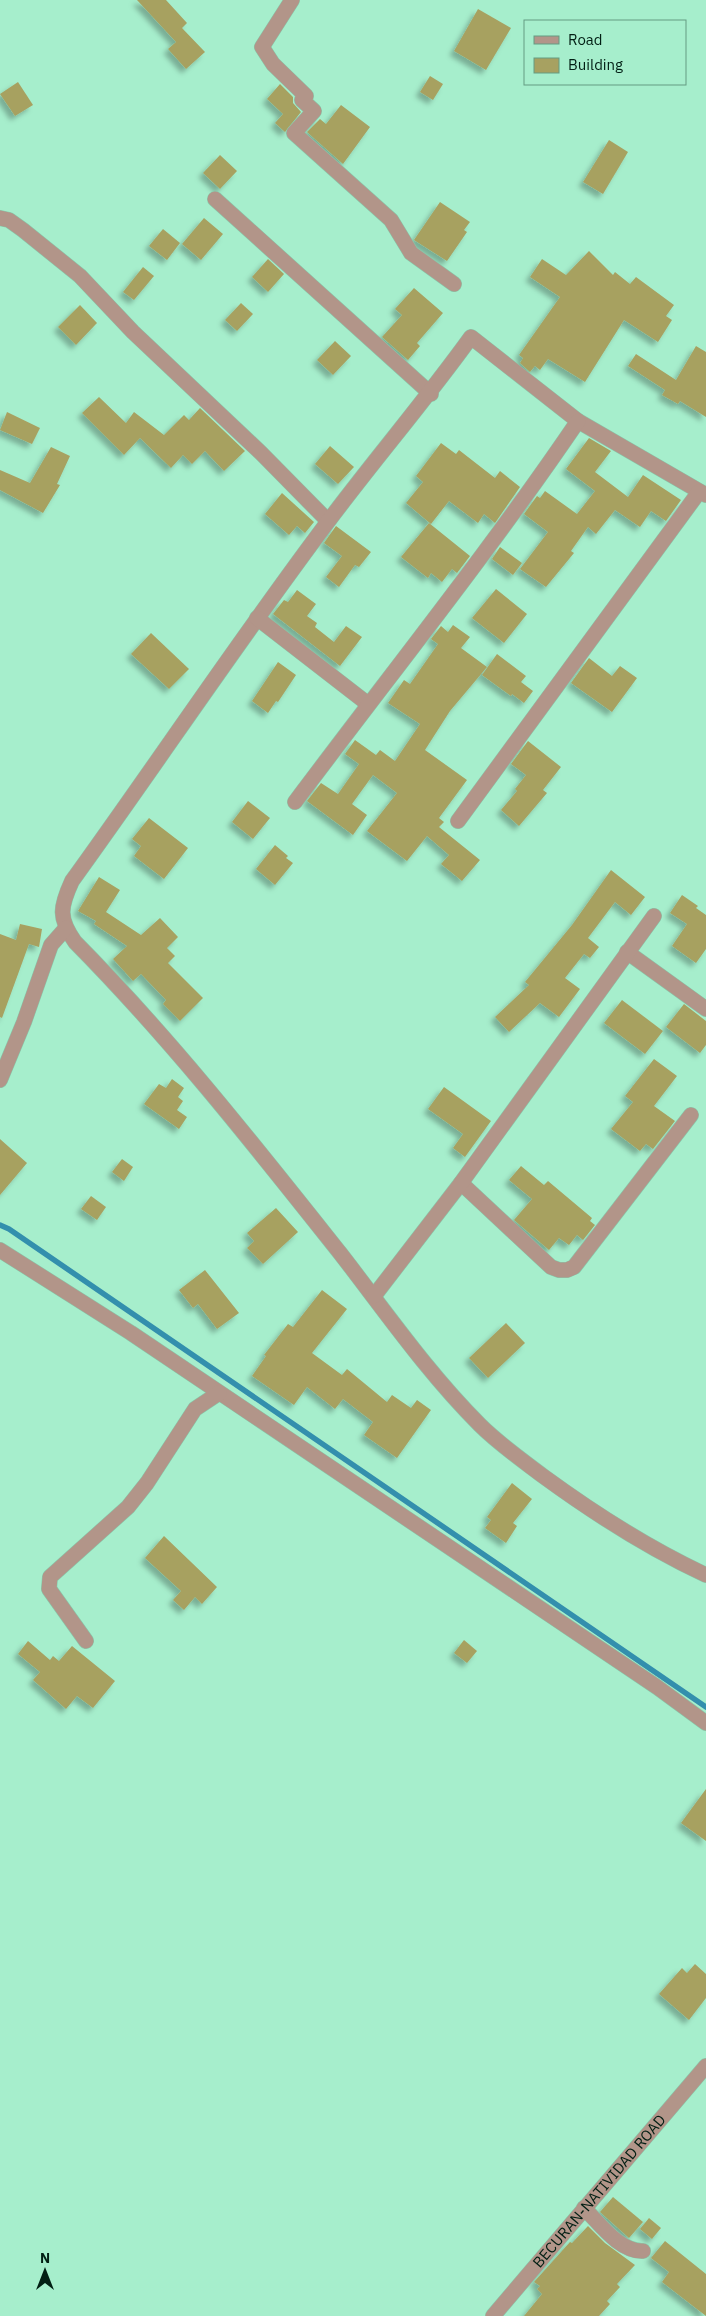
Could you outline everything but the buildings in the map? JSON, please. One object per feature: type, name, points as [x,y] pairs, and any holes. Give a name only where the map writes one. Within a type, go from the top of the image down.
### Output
[{"type":"street","points":[[292,0],[262,48],[273,64],[306,96],[302,100],[314,112],[294,133],[391,220],[411,253],[454,284]]},
{"type":"street","points":[[215,199],[430,394]]},
{"type":"street","points":[[0,218],[9,220],[23,230],[80,276],[134,332],[261,453],[328,521]]},
{"type":"street","points":[[458,821],[703,494],[578,421],[471,337],[430,394],[328,521],[257,618],[72,881],[63,901],[62,913],[66,928],[75,942],[150,1021],[250,1139],[374,1296],[406,1341],[449,1393],[516,1456],[568,1494],[661,1554],[706,1575]]},
{"type":"street","points":[[295,802],[368,704],[437,617],[578,421]]},
{"type":"street","points":[[257,618],[368,704]]},
{"type":"street","points":[[374,1296],[462,1183],[654,916]]},
{"type":"street","points":[[0,1080],[24,1022],[51,945],[66,928]]},
{"type":"street","points":[[627,952],[706,1009]]},
{"type":"street","points":[[462,1183],[551,1267],[566,1270],[574,1267],[691,1115]]},
{"type":"street","points":[[0,1250],[131,1333],[657,1687],[706,1723]]},
{"type":"street","points":[[86,1641],[49,1589],[50,1577],[128,1507],[147,1483],[195,1409],[219,1393]]},
{"type":"street","name":"BECURAN-NATIVIDAD ROAD","points":[[493,2316],[706,2066]]},
{"type":"street","points":[[584,2208],[629,2250],[643,2250]]},
{"type":"waterway","points":[[0,1225],[9,1229],[706,1707]]}]
